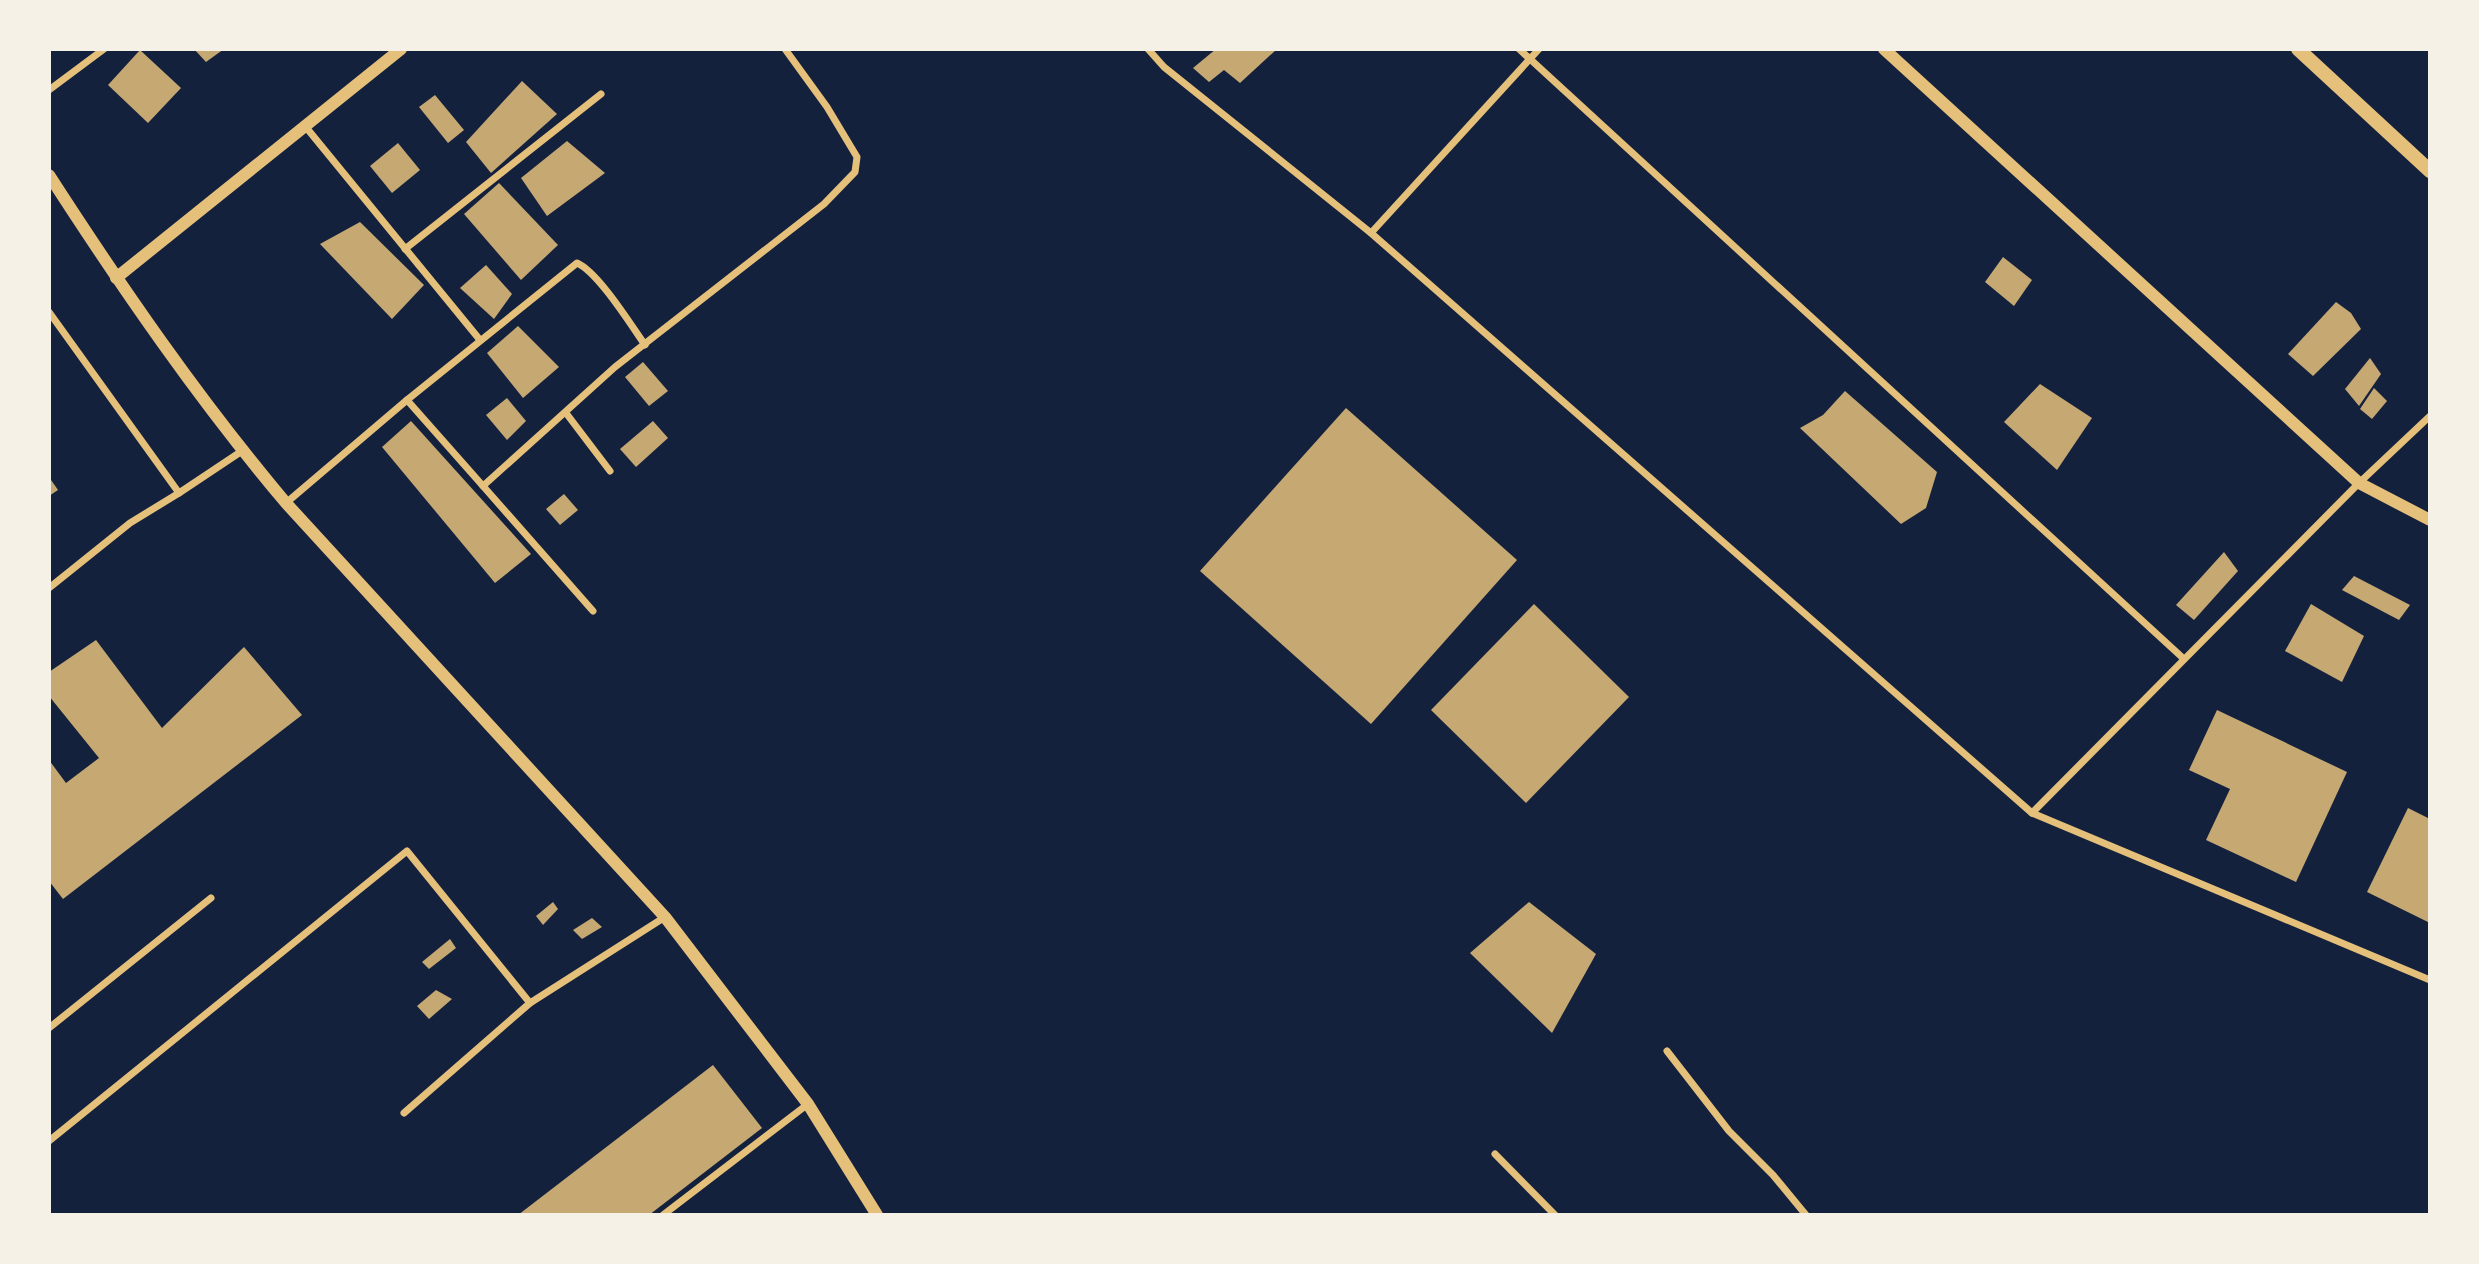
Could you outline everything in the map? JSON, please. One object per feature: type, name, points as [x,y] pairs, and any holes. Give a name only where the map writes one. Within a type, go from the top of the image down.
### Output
[{"type":"main road","points":[[2298,49],[2430,171]]},
{"type":"street","points":[[49,90],[104,49]]},
{"type":"street","points":[[116,278],[401,49]]},
{"type":"street","points":[[483,486],[615,367],[824,204],[855,172],[857,157],[827,107],[785,49]]},
{"type":"street","points":[[1149,49],[1164,67],[1371,233],[2032,813],[2430,980]]},
{"type":"street","points":[[1519,49],[2184,659]]},
{"type":"street","points":[[1371,233],[1539,49]]},
{"type":"street","points":[[1884,49],[2359,483],[2430,520]]},
{"type":"street","points":[[405,249],[601,94]]},
{"type":"street","points":[[305,126],[480,341]]},
{"type":"street","points":[[49,175],[116,278],[242,451],[286,503],[665,917],[808,1104],[877,1215]]},
{"type":"street","points":[[286,503],[407,400],[578,263],[595,278],[645,345]]},
{"type":"street","points":[[49,312],[179,493]]},
{"type":"street","points":[[407,400],[593,611]]},
{"type":"street","points":[[566,413],[610,471]]},
{"type":"street","points":[[2032,813],[2359,483],[2430,416]]},
{"type":"street","points":[[49,588],[130,523],[242,451]]},
{"type":"street","points":[[49,1141],[407,852],[530,1003]]},
{"type":"street","points":[[49,1028],[211,898]]},
{"type":"street","points":[[404,1113],[530,1003],[665,917]]},
{"type":"street","points":[[1667,1051],[1729,1131],[1773,1175],[1806,1215]]},
{"type":"street","points":[[663,1215],[808,1104]]},
{"type":"street","points":[[1495,1154],[1555,1215]]},
{"type":"building","points":[[194,49],[224,49],[206,62]]},
{"type":"building","points":[[1216,49],[1277,49],[1240,83],[1224,70],[1209,82],[1193,68]]},
{"type":"building","points":[[140,50],[181,88],[148,123],[108,85]]},
{"type":"building","points":[[522,81],[557,114],[491,173],[466,142]]},
{"type":"building","points":[[435,95],[464,130],[448,143],[419,107]]},
{"type":"building","points":[[567,141],[605,173],[547,216],[521,178]]},
{"type":"building","points":[[398,143],[420,170],[392,193],[370,166]]},
{"type":"building","points":[[499,183],[558,245],[521,280],[464,214]]},
{"type":"building","points":[[360,222],[424,285],[392,319],[320,244]]},
{"type":"building","points":[[2003,257],[2032,280],[2014,306],[1985,282]]},
{"type":"building","points":[[486,265],[512,294],[494,319],[460,288]]},
{"type":"building","points":[[2336,302],[2351,313],[2361,329],[2313,376],[2288,354]]},
{"type":"building","points":[[518,326],[559,367],[523,398],[487,353]]},
{"type":"building","points":[[2370,358],[2381,374],[2359,406],[2345,389]]},
{"type":"building","points":[[643,362],[668,391],[649,406],[625,377]]},
{"type":"building","points":[[2040,384],[2092,418],[2057,470],[2004,422]]},
{"type":"building","points":[[2374,388],[2387,401],[2372,419],[2360,409]]},
{"type":"building","points":[[1845,391],[1937,472],[1926,508],[1901,524],[1800,428],[1823,415]]},
{"type":"building","points":[[507,398],[526,421],[507,440],[486,415]]},
{"type":"building","points":[[1346,408],[1517,560],[1371,724],[1200,571]]},
{"type":"building","points":[[411,421],[531,554],[495,583],[382,447]]},
{"type":"building","points":[[653,421],[668,438],[636,467],[620,449]]},
{"type":"building","points":[[49,477],[58,490],[49,496]]},
{"type":"building","points":[[564,494],[578,510],[560,525],[546,509]]},
{"type":"building","points":[[2224,552],[2238,571],[2194,620],[2176,605]]},
{"type":"building","points":[[2354,576],[2410,605],[2399,620],[2342,590]]},
{"type":"building","points":[[1534,604],[1629,697],[1526,803],[1431,710]]},
{"type":"building","points":[[2311,604],[2364,636],[2342,682],[2285,651]]},
{"type":"building","points":[[96,640],[162,728],[244,647],[302,715],[63,899],[49,881],[49,760],[66,783],[99,758],[49,696],[49,672]]},
{"type":"building","points":[[2217,710],[2347,772],[2296,882],[2206,840],[2230,789],[2189,770]]},
{"type":"building","points":[[2408,808],[2430,819],[2430,923],[2367,892]]},
{"type":"building","points":[[553,902],[558,909],[543,925],[536,916]]},
{"type":"building","points":[[1529,902],[1596,954],[1552,1033],[1470,953]]},
{"type":"building","points":[[592,918],[602,927],[582,939],[573,930]]},
{"type":"building","points":[[450,939],[456,948],[429,969],[422,962]]},
{"type":"building","points":[[436,990],[452,999],[429,1019],[417,1006]]},
{"type":"building","points":[[713,1065],[762,1128],[649,1215],[518,1215]]}]
